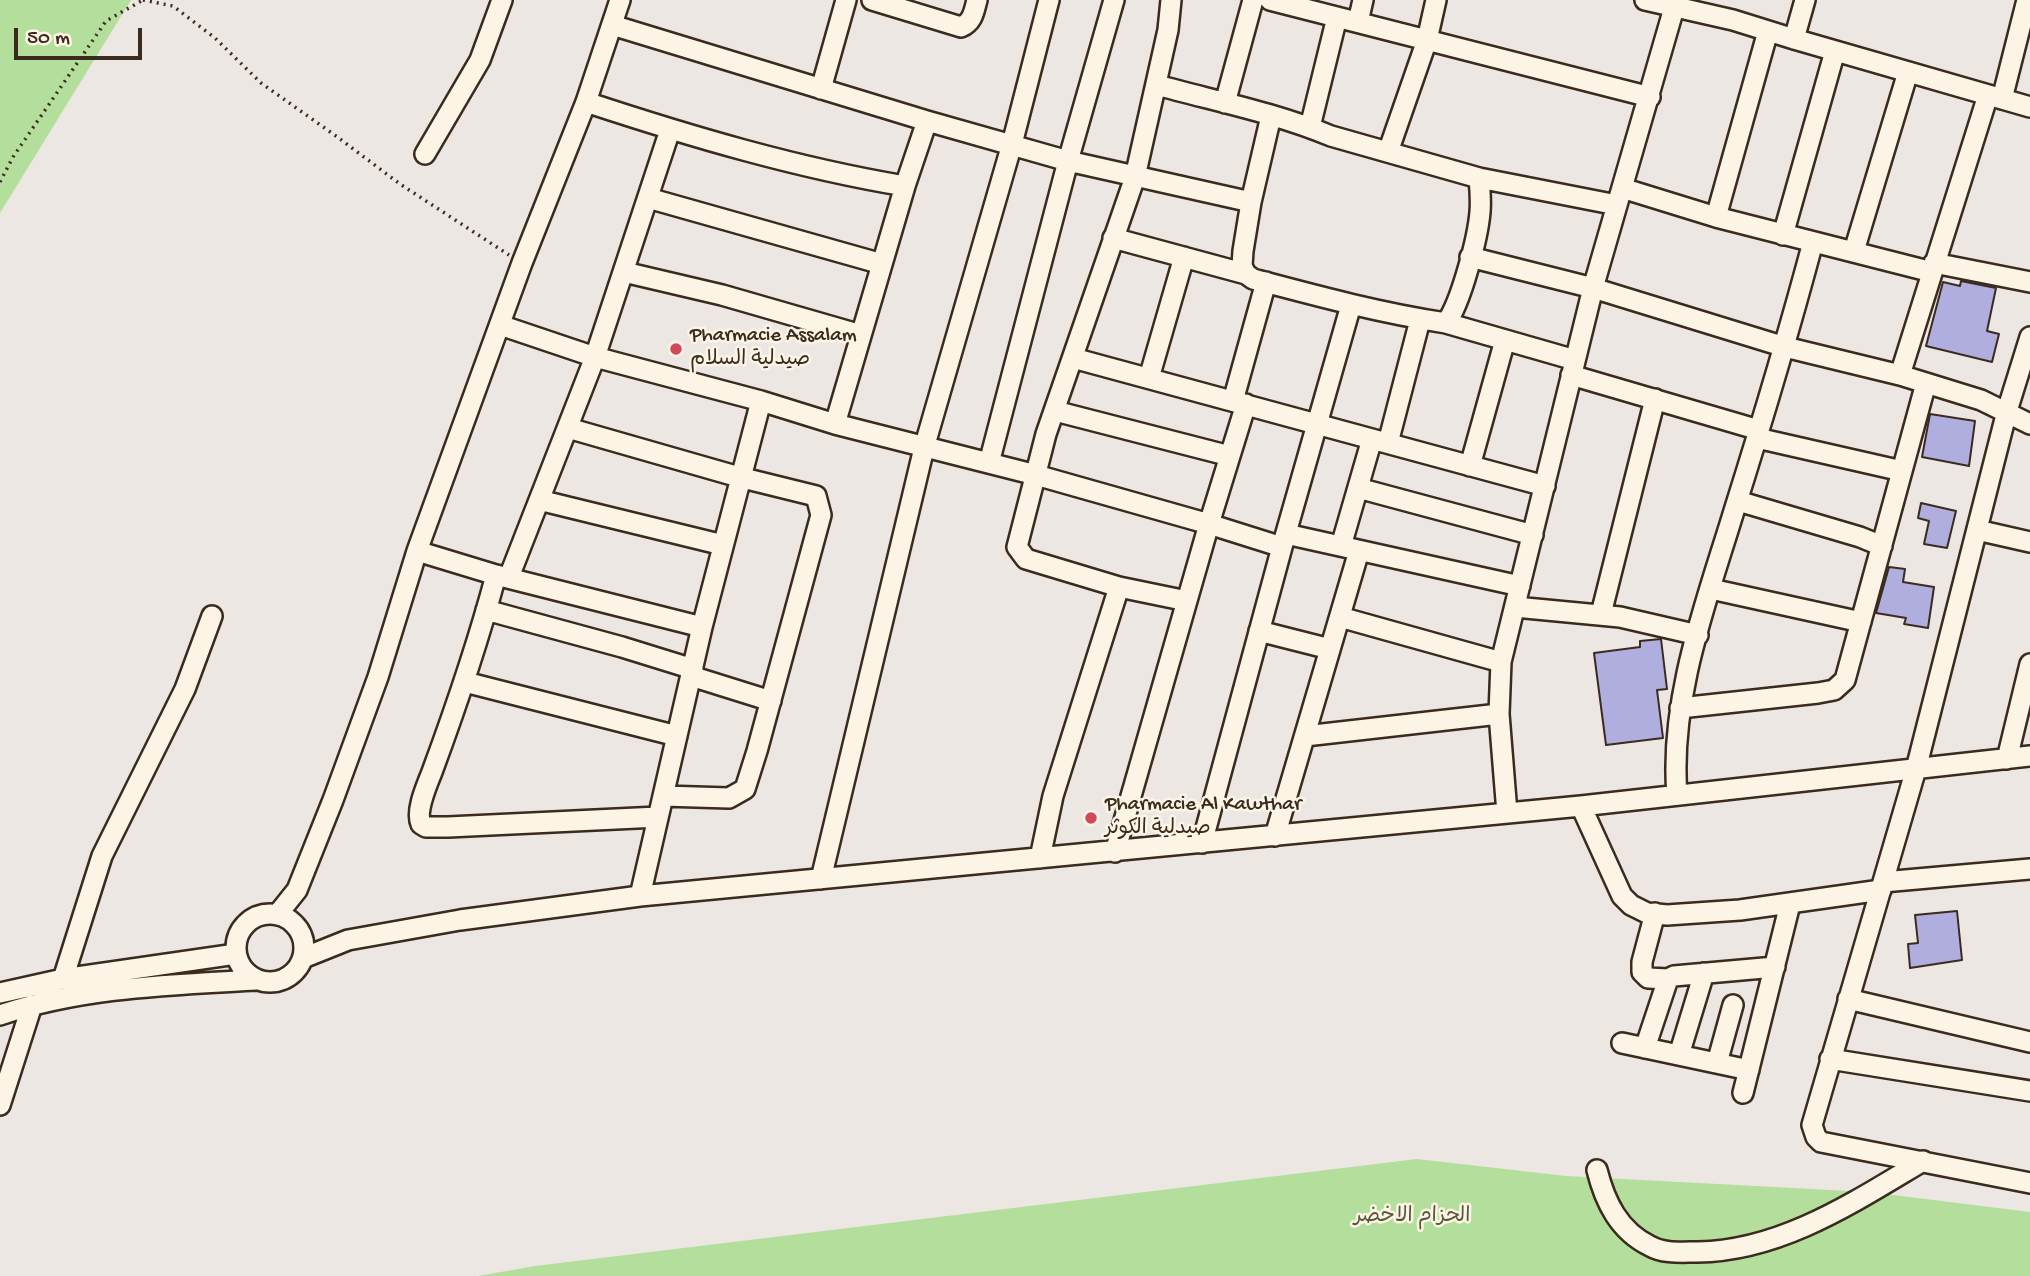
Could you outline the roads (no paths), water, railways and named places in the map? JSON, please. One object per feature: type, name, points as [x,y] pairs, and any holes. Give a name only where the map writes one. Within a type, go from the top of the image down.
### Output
[{"type":"street","points":[[425,154],[480,60],[502,0]]},
{"type":"street","points":[[277,915],[297,890],[378,677],[417,551],[522,263],[586,102],[620,0]]},
{"type":"street","points":[[821,89],[846,0]]},
{"type":"street","points":[[872,0],[961,27],[968,24],[973,17],[977,0]]},
{"type":"street","points":[[821,879],[924,448],[1012,144],[1049,0]]},
{"type":"street","points":[[989,463],[1068,161],[1114,0]]},
{"type":"street","points":[[1171,0],[1157,85],[1135,177],[1046,434],[1017,547],[1026,559],[1119,587],[1187,601]]},
{"type":"street","points":[[1225,103],[1253,0]]},
{"type":"street","points":[[1270,0],[1650,97]]},
{"type":"street","points":[[1358,22],[1363,0]]},
{"type":"street","points":[[1388,152],[1427,40],[1436,0]]},
{"type":"street","points":[[1645,0],[1733,20],[2030,107]]},
{"type":"street","points":[[1794,39],[1805,0]]},
{"type":"street","points":[[1900,375],[1933,268],[2027,0]]},
{"type":"street","points":[[1507,813],[1499,713],[1501,662],[1593,288],[1674,8]]},
{"type":"street","points":[[1310,127],[1337,17]]},
{"type":"street","points":[[612,24],[927,121],[1068,161],[1251,202]]},
{"type":"street","points":[[1716,217],[1769,31]]},
{"type":"street","points":[[1783,235],[1835,51]]},
{"type":"street","points":[[1854,251],[1908,72]]},
{"type":"street","points":[[1157,85],[1310,127],[1331,136],[1479,178],[1620,197],[1933,268],[2030,282]]},
{"type":"street","points":[[586,102],[670,130],[905,186]]},
{"type":"street","points":[[1246,274],[1242,266],[1243,251],[1251,202],[1271,116]]},
{"type":"street","points":[[835,424],[905,186],[927,121]]},
{"type":"street","points":[[657,817],[426,827],[421,824],[420,813],[431,774],[465,682],[486,610],[539,500],[568,428],[595,357],[670,130]]},
{"type":"street","points":[[1446,323],[1457,303],[1470,257],[1480,212],[1479,178]]},
{"type":"street","points":[[648,198],[882,264]]},
{"type":"street","points":[[1114,238],[1352,305],[1446,323],[1505,340],[1655,399],[1758,434],[1902,471]]},
{"type":"street","points":[[1677,795],[1675,750],[1680,708],[1711,589],[1785,347],[1813,242]]},
{"type":"street","points":[[1149,378],[1184,257]]},
{"type":"street","points":[[1470,257],[1593,288],[1785,347],[1900,375],[1981,400],[2030,424]]},
{"type":"street","points":[[624,272],[722,295],[861,335]]},
{"type":"street","points":[[1115,852],[1230,456],[1266,282]]},
{"type":"street","points":[[1202,843],[1284,540],[1352,305]]},
{"type":"street","points":[[1275,836],[1340,617],[1358,488],[1380,441],[1420,320]]},
{"type":"street","points":[[500,325],[595,357],[1209,524],[1284,540],[1350,549],[1520,586]]},
{"type":"street","points":[[2030,337],[2007,411],[1916,769],[1812,1125],[1816,1138],[1821,1142],[2030,1182]]},
{"type":"street","points":[[1470,466],[1505,340]]},
{"type":"street","points":[[1073,358],[1545,486]]},
{"type":"street","points":[[1680,708],[1834,690],[1845,680],[1926,383]]},
{"type":"street","points":[[1601,614],[1655,399]]},
{"type":"street","points":[[640,896],[702,627],[761,401]]},
{"type":"street","points":[[1055,411],[1230,456]]},
{"type":"street","points":[[568,428],[816,496],[821,515],[745,789],[729,798],[663,796]]},
{"type":"street","points":[[1358,488],[1533,535]]},
{"type":"street","points":[[539,500],[723,545]]},
{"type":"street","points":[[1738,501],[1882,546]]},
{"type":"street","points":[[1977,530],[2030,542]]},
{"type":"street","points":[[417,551],[502,576],[702,627]]},
{"type":"street","points":[[1040,858],[1053,796],[1119,587]]},
{"type":"street","points":[[1711,589],[1861,622]]},
{"type":"street","points":[[1516,607],[1601,614],[1698,635]]},
{"type":"street","points":[[486,610],[622,647],[771,701]]},
{"type":"street","points":[[63,979],[102,856],[185,690],[212,616]]},
{"type":"street","points":[[1340,617],[1501,662]]},
{"type":"street","points":[[1259,631],[1330,649]]},
{"type":"street","points":[[2007,759],[2030,664]]},
{"type":"street","points":[[465,682],[677,736]]},
{"type":"street","points":[[1305,736],[1499,713]]},
{"type":"street","points":[[303,958],[348,940],[460,920],[640,896],[1581,806],[2030,756]]},
{"type":"street","points":[[1581,806],[1622,896],[1631,905],[1647,913],[1740,911],[1882,886],[2030,870]]},
{"type":"street","points":[[297,890],[301,935],[303,958],[298,968],[290,977],[267,983],[256,980],[240,965],[236,943],[246,924],[266,914],[277,915],[294,924],[301,935]]},
{"type":"street","points":[[1743,1093],[1790,904]]},
{"type":"street","points":[[1655,914],[1643,961],[1642,972],[1648,978],[1668,979],[1674,976],[1775,967]]},
{"type":"street","points":[[301,935],[348,940]]},
{"type":"street","points":[[0,993],[63,979],[236,954]]},
{"type":"street","points":[[1679,1055],[1704,973]]},
{"type":"street","points":[[1645,1048],[1668,979]]},
{"type":"street","points":[[0,1015],[32,1004],[132,987],[256,980]]},
{"type":"street","points":[[1848,999],[2030,1042]]},
{"type":"street","points":[[0,1105],[32,1004]]},
{"type":"street","points":[[1717,1063],[1732,1005]]},
{"type":"street","points":[[1622,1043],[1749,1070]]},
{"type":"street","points":[[1830,1059],[2030,1091]]},
{"type":"street","points":[[1597,1170],[1604,1198],[1626,1229],[1651,1247],[1671,1252],[1719,1251],[1746,1248],[1837,1212],[1923,1161]]},
{"type":"place","name":"Pharmacie Assalam صيدلية السلام","points":[[676,349]]},
{"type":"place","name":"Pharmacie Al Kawthar صيدلية الكوثر","points":[[1091,818]]},
{"type":"park label","name":"الحزام الاخضر","points":[[1412,1218]]}]
